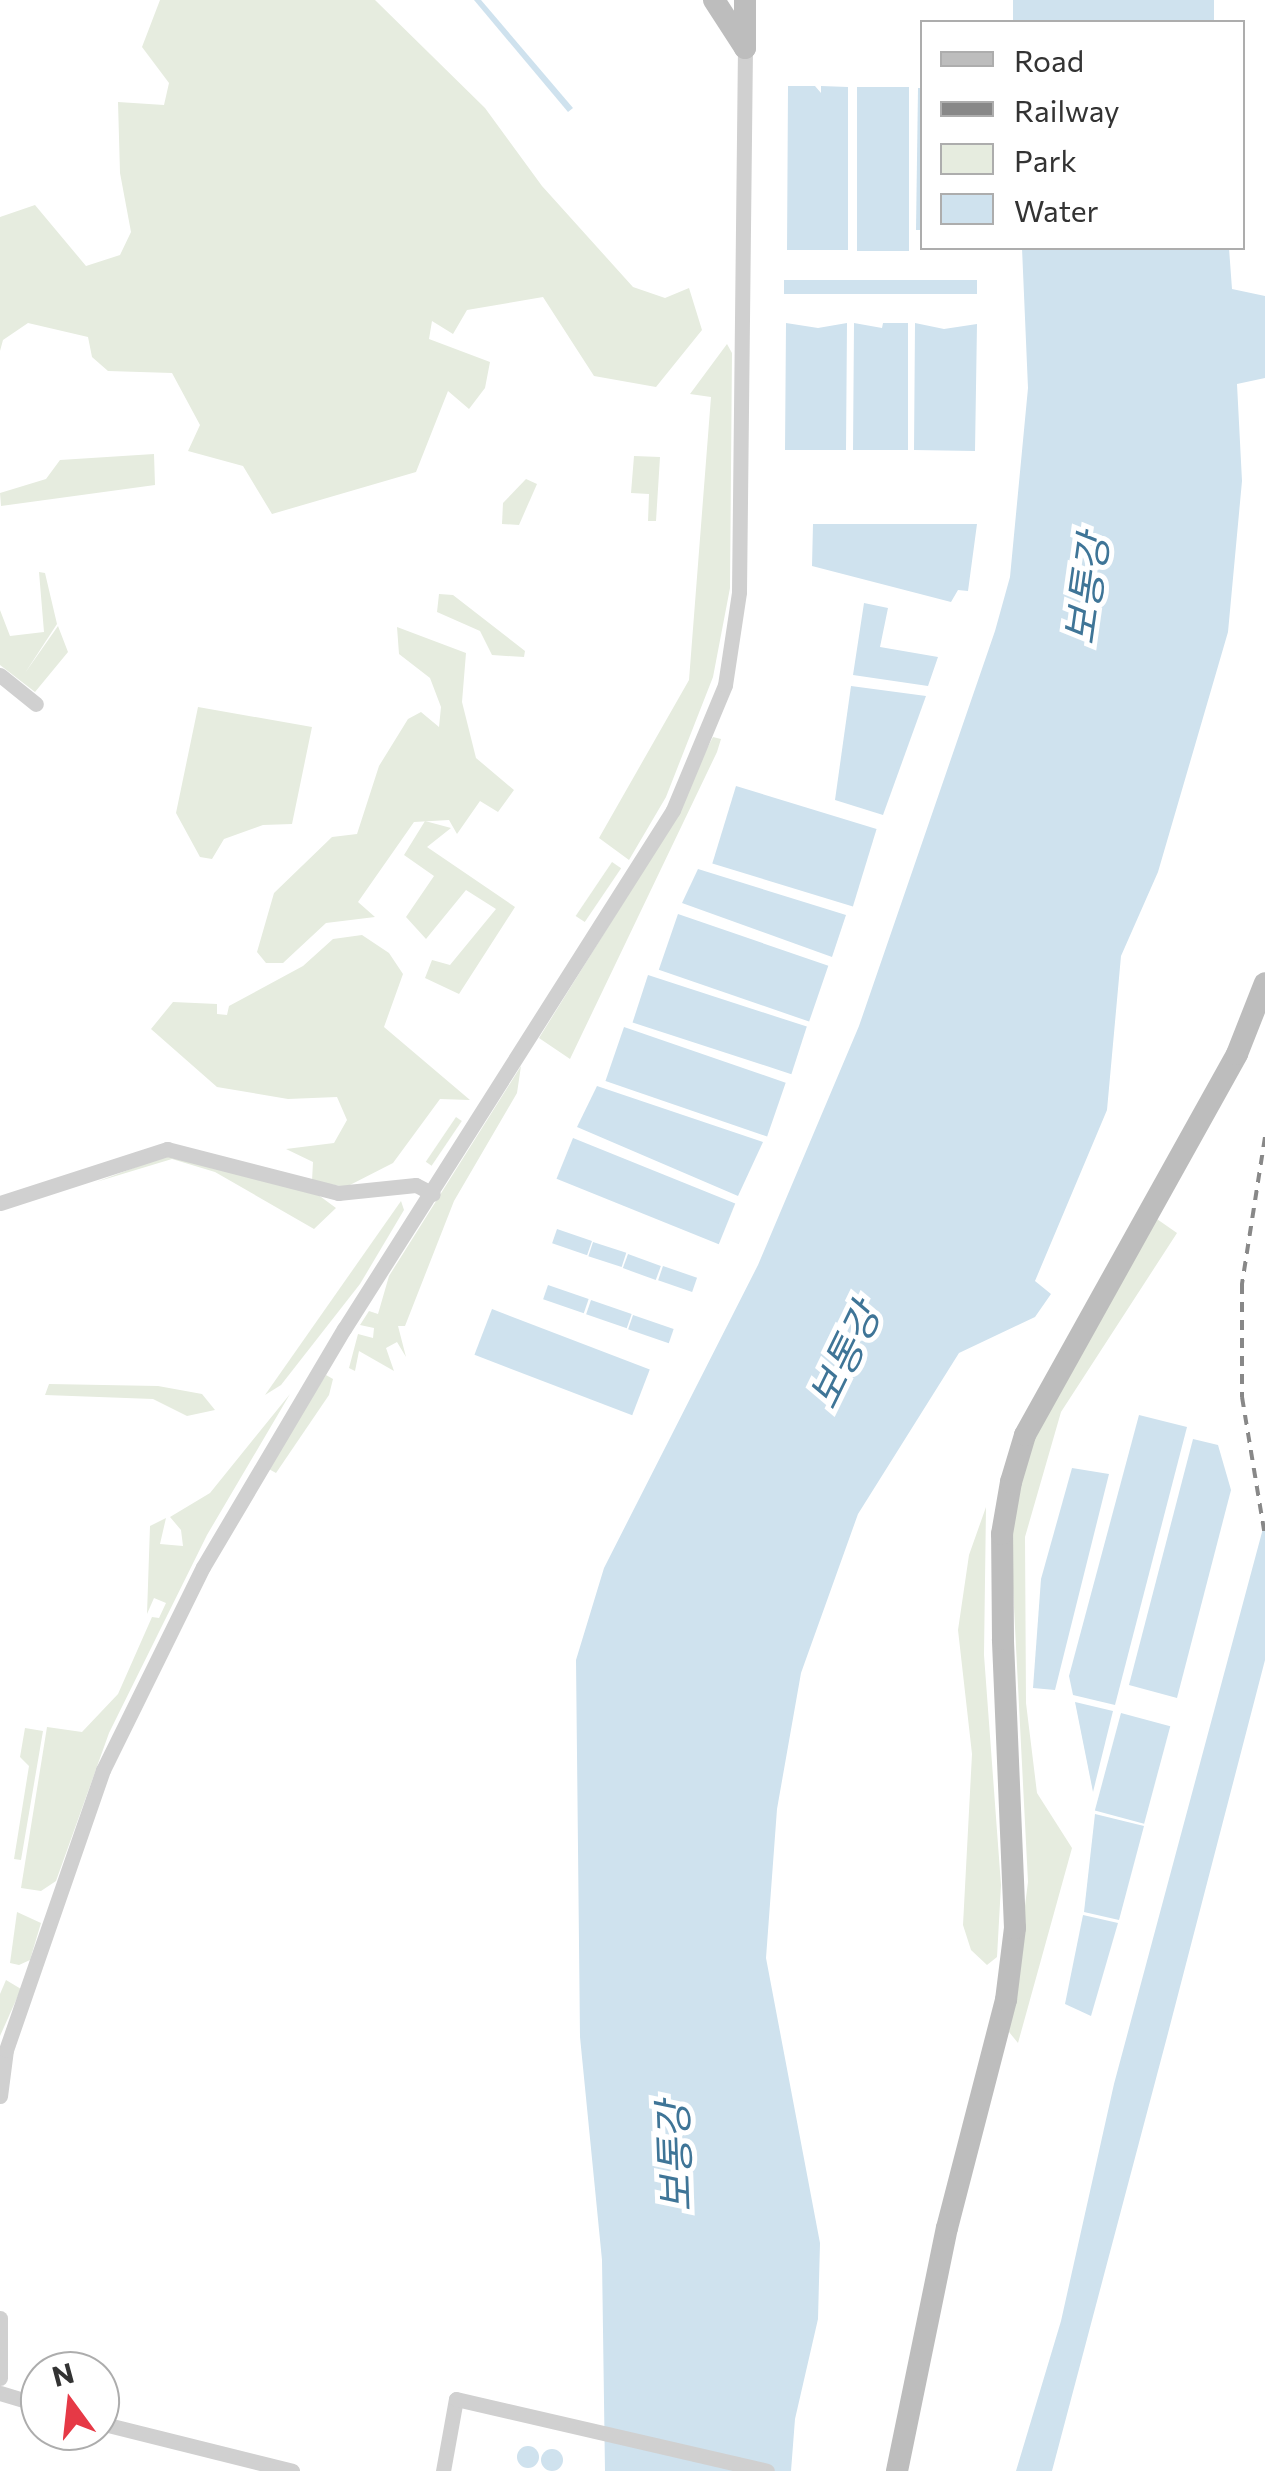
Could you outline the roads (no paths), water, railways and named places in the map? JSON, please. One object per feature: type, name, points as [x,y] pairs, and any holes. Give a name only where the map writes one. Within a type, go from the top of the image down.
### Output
[{"type":"main road","points":[[714,0],[745,48]]},
{"type":"main road","points":[[745,48],[746,0]]},
{"type":"main road","points":[[897,2471],[947,2228],[1006,2000],[1015,1928],[1003,1639],[1002,1534],[1010,1482],[1025,1434],[1238,1054],[1265,983]]},
{"type":"street","points":[[0,2096],[3,2051],[118,1734],[221,1534],[673,810],[725,685],[739,592],[745,48]]},
{"type":"street","points":[[0,675],[36,704]]},
{"type":"street","points":[[0,1203],[167,1148],[338,1192],[416,1185],[433,1194]]},
{"type":"street","points":[[0,2318],[0,2378]]},
{"type":"street","points":[[443,2471],[456,2398],[483,2401],[767,2471]]},
{"type":"street","points":[[120,2427],[292,2471]]},
{"type":"water","points":[[474,0],[481,0],[573,108],[568,112]]},
{"type":"water","points":[[1013,0],[1214,0],[1214,20],[1013,20]]},
{"type":"water","points":[[788,86],[815,86],[821,93],[821,86],[848,87],[848,250],[787,250]]},
{"type":"water","points":[[857,87],[909,87],[909,251],[857,251]]},
{"type":"water","points":[[918,88],[920,88],[920,230],[916,230]]},
{"type":"water","name":"보통강","points":[[1022,250],[1229,250],[1232,289],[1265,296],[1265,378],[1237,384],[1242,481],[1228,632],[1158,872],[1121,956],[1107,1110],[1035,1281],[1051,1294],[1035,1317],[959,1353],[858,1514],[801,1673],[777,1809],[766,1958],[820,2243],[818,2319],[795,2419],[791,2471],[605,2471],[602,2260],[580,2037],[576,1660],[604,1568],[758,1265],[859,1026],[1010,577],[1028,388]]},
{"type":"water","points":[[784,280],[977,280],[977,294],[784,294]]},
{"type":"water","points":[[786,323],[818,328],[847,323],[846,450],[785,450]]},
{"type":"water","points":[[854,323],[882,328],[883,323],[908,323],[908,450],[853,450]]},
{"type":"water","points":[[915,323],[944,329],[977,324],[975,451],[914,450]]},
{"type":"water","points":[[813,524],[977,524],[968,591],[958,590],[951,602],[812,566]]},
{"type":"water","points":[[864,603],[888,608],[880,647],[938,657],[928,686],[853,675]]},
{"type":"water","points":[[851,686],[926,696],[883,815],[835,800]]},
{"type":"water","points":[[736,786],[877,829],[853,906],[712,863]]},
{"type":"water","points":[[698,869],[846,915],[832,957],[682,903]]},
{"type":"water","points":[[678,914],[828,966],[809,1022],[659,970]]},
{"type":"water","points":[[648,975],[807,1027],[791,1074],[633,1023]]},
{"type":"water","points":[[624,1027],[786,1083],[767,1137],[605,1081]]},
{"type":"water","points":[[597,1086],[763,1142],[738,1196],[577,1127]]},
{"type":"water","points":[[573,1138],[735,1204],[719,1244],[557,1179]]},
{"type":"water","points":[[557,1229],[592,1241],[587,1255],[552,1243]]},
{"type":"water","points":[[593,1242],[626,1253],[622,1267],[588,1256]]},
{"type":"water","points":[[628,1254],[661,1266],[656,1280],[623,1268]]},
{"type":"water","points":[[663,1266],[697,1278],[692,1292],[658,1280]]},
{"type":"water","points":[[548,1285],[589,1299],[584,1313],[543,1299]]},
{"type":"water","points":[[591,1300],[632,1314],[627,1328],[586,1314]]},
{"type":"water","points":[[492,1309],[650,1370],[632,1415],[474,1355]]},
{"type":"water","points":[[633,1315],[674,1329],[669,1343],[628,1329]]},
{"type":"water","points":[[1139,1415],[1187,1427],[1115,1705],[1073,1695],[1069,1676]]},
{"type":"water","points":[[1193,1439],[1218,1445],[1231,1490],[1177,1698],[1129,1685]]},
{"type":"water","points":[[1072,1468],[1109,1474],[1055,1690],[1033,1688],[1041,1579]]},
{"type":"water","points":[[1265,1521],[1265,1660],[1167,2037],[1052,2471],[1016,2471],[1061,2321],[1114,2084]]},
{"type":"water","points":[[1075,1702],[1113,1711],[1093,1792]]},
{"type":"water","points":[[1121,1713],[1170,1726],[1144,1824],[1095,1811]]},
{"type":"water","points":[[1095,1814],[1144,1826],[1119,1920],[1084,1912]]},
{"type":"water","points":[[1083,1915],[1118,1923],[1091,2016],[1065,2004]]},
{"type":"water","points":[[528,2446],[536,2449],[536,2465],[528,2468],[520,2465],[517,2457],[520,2449]]},
{"type":"water","points":[[552,2449],[560,2452],[560,2468],[552,2471],[544,2468],[541,2460],[544,2452]]},
{"type":"railway","points":[[1265,1137],[1242,1284],[1242,1397],[1265,1536]]}]
